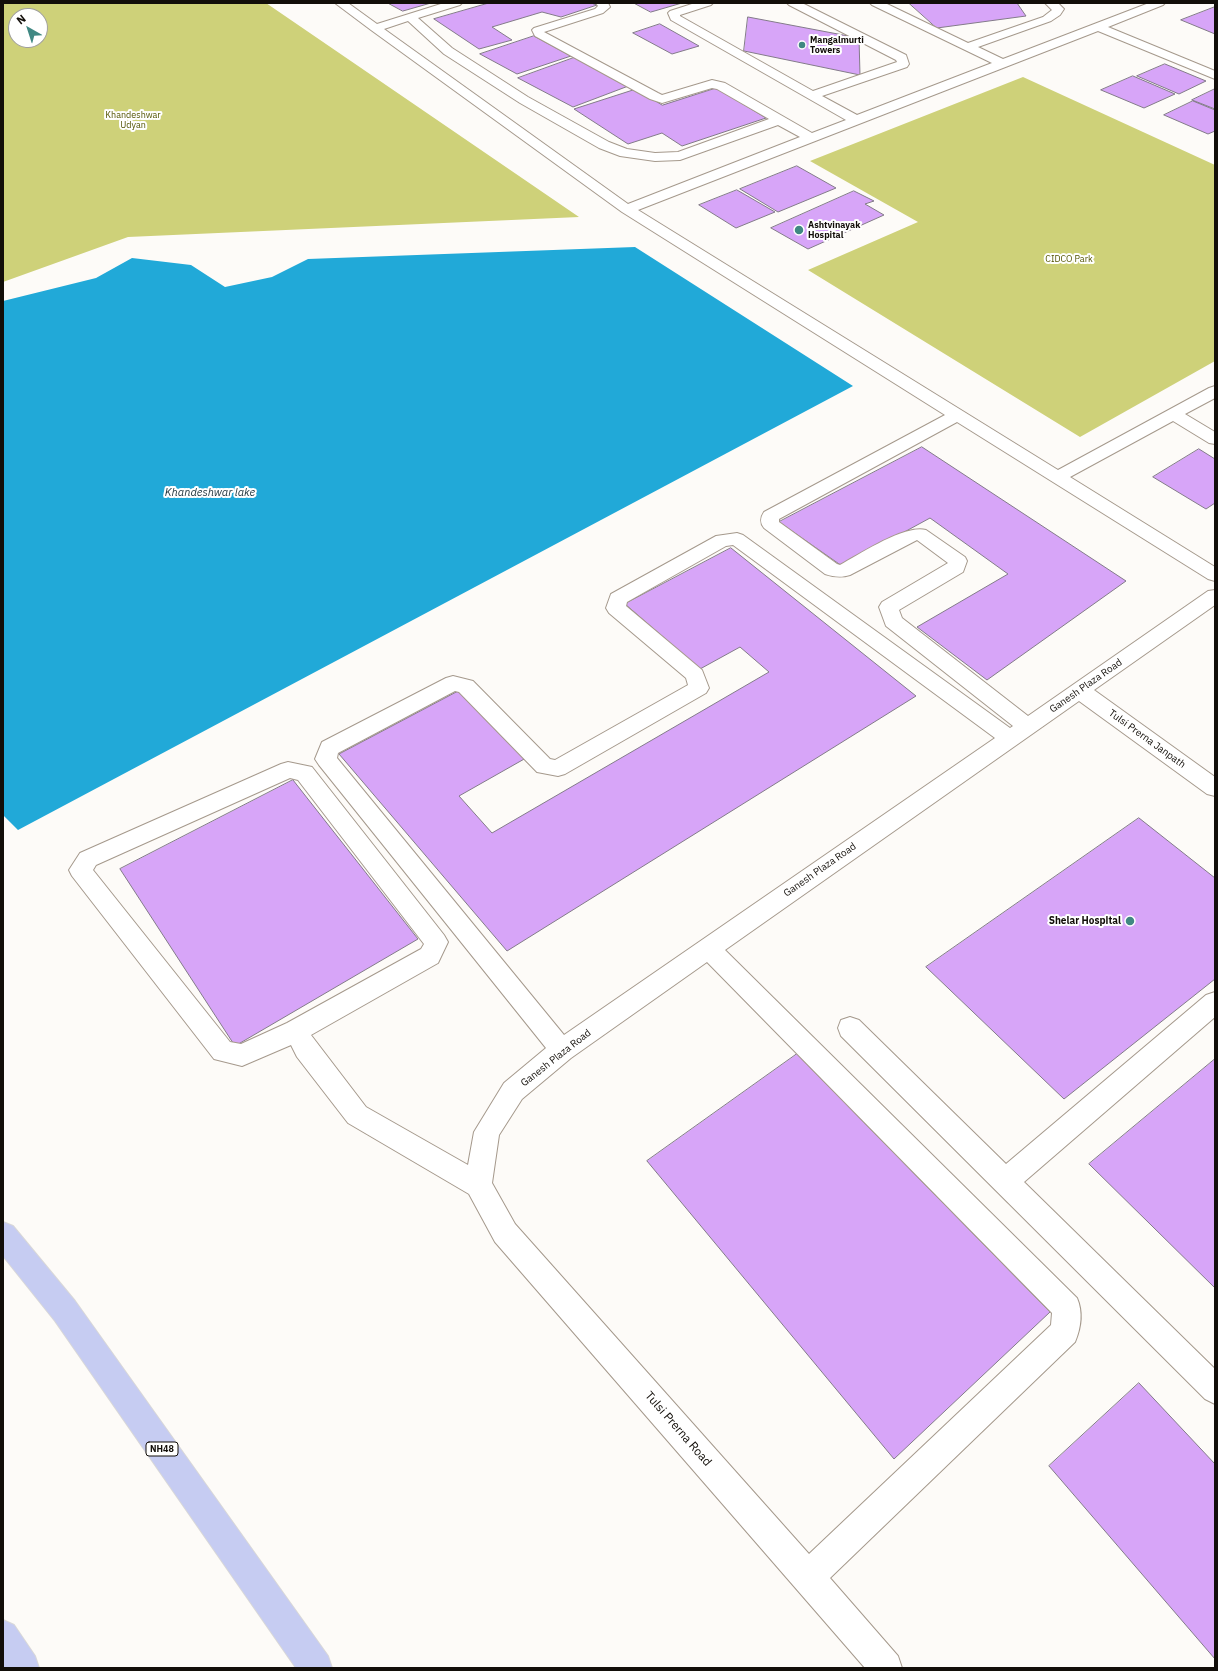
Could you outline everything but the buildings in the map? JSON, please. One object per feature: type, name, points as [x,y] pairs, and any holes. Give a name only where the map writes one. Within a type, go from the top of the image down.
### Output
[{"type":"highway","name":"NH48","points":[[3,1235],[65,1311],[316,1668]]},
{"type":"highway","points":[[3,1636],[23,1668]]},
{"type":"street","points":[[341,3],[627,209],[1215,575]]},
{"type":"street","points":[[375,28],[456,3]]},
{"type":"street","points":[[602,3],[604,7],[599,11],[538,30],[539,34],[654,96],[662,99],[712,84],[721,86],[811,138]]},
{"type":"street","points":[[707,3],[674,13],[675,18],[856,120]]},
{"type":"street","points":[[793,3],[902,58],[903,64],[812,96]]},
{"type":"street","points":[[876,3],[1003,64]]},
{"type":"street","points":[[968,47],[1047,19],[1056,13],[1058,9],[1051,3]]},
{"type":"street","points":[[627,209],[1159,3]]},
{"type":"street","points":[[410,17],[448,51],[524,100],[604,146],[625,153],[655,157],[680,156],[779,120]]},
{"type":"street","points":[[1098,27],[1215,75]]},
{"type":"street","points":[[1058,477],[1215,391]]},
{"type":"street","points":[[1173,414],[1215,439]]},
{"type":"street","points":[[958,415],[770,516],[770,524],[832,570],[843,571],[909,536],[920,534],[958,561],[956,568],[889,607],[893,621],[1018,733]]},
{"type":"street","points":[[562,1050],[326,759],[329,748],[453,683],[466,686],[544,766],[558,768],[699,688],[695,675],[616,608],[618,599],[722,540],[737,540],[948,693],[1018,733]]},
{"type":"street","name":"Ganesh Plaza Road","points":[[478,1185],[487,1132],[513,1091],[562,1050],[1215,596]]},
{"type":"street","name":"Tulsi Prerna Janpath","points":[[1079,690],[1215,788]]},
{"type":"street","points":[[288,770],[305,773],[436,942],[430,956],[296,1031],[242,1056],[223,1052],[80,870],[88,860],[288,770]]},
{"type":"street","points":[[708,948],[1067,1308],[1065,1332],[808,1577]]},
{"type":"street","points":[[1005,1182],[1215,1002]]},
{"type":"street","points":[[850,1028],[1005,1182],[1212,1380]]},
{"type":"street","points":[[296,1031],[306,1049],[357,1115],[478,1185]]},
{"type":"street","name":"Tulsi Prerna Road","points":[[478,1185],[505,1232],[886,1668]]},
{"type":"green space","name":"Khandeshwar Udyan","points":[[3,3],[266,3],[579,217],[128,237],[3,282]]},
{"type":"green space","name":"CIDCO Park","points":[[1023,77],[1215,165],[1215,361],[1080,437],[808,270],[918,222],[810,161]]},
{"type":"water","name":"Khandeshwar lake","points":[[635,247],[853,386],[18,830],[3,815],[3,301],[96,278],[132,258],[191,265],[225,287],[272,277],[308,259]]},
{"type":"place","name":"Mangalmurti Towers","points":[[802,45]]},
{"type":"place","name":"Ashtvinayak Hospital","points":[[799,230]]},
{"type":"place","name":"Shelar Hospital","points":[[1130,921]]}]
